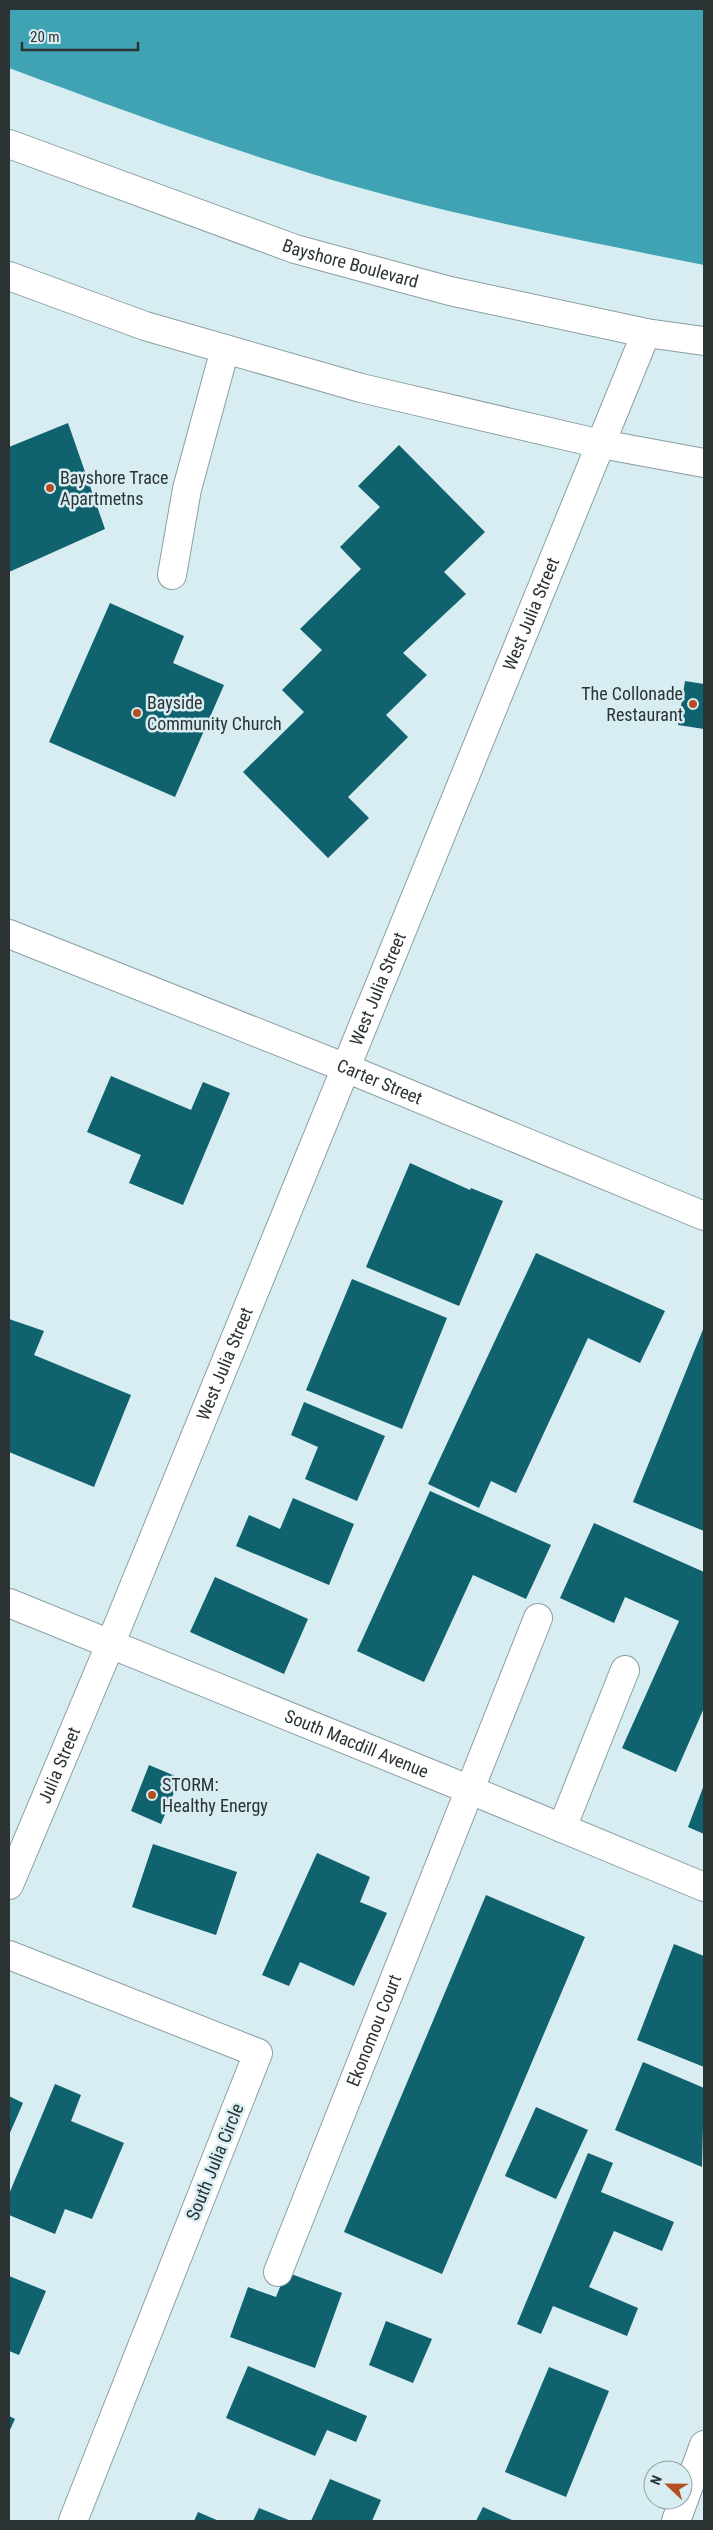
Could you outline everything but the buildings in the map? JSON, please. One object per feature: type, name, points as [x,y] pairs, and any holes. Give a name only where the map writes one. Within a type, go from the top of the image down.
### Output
[{"type":"street","name":"Bayshore Boulevard","points":[[9,144],[294,249],[450,291],[646,333],[704,341]]},
{"type":"street","points":[[9,276],[145,326],[362,388],[601,444],[704,463]]},
{"type":"street","name":"West Julia Street","points":[[110,1645],[646,333]]},
{"type":"street","points":[[172,575],[187,489],[225,349]]},
{"type":"street","name":"Carter Street","points":[[9,934],[346,1068],[704,1216]]},
{"type":"street","name":"South Macdill Avenue","points":[[9,1603],[704,1887]]},
{"type":"street","name":"Ekonomou Court","points":[[278,2272],[468,1789],[538,1618]]},
{"type":"street","name":"Julia Street","points":[[9,1885],[110,1645]]},
{"type":"street","points":[[562,1828],[624,1670]]},
{"type":"street","name":"South Julia Circle","points":[[9,1954],[258,2053],[72,2521]]},
{"type":"street","points":[[676,2521],[704,2445]]},
{"type":"water","points":[[9,9],[704,9],[704,265],[484,219],[376,192],[235,149],[74,92],[9,68]]},
{"type":"place","name":"Bayshore Trace Apartmetns","points":[[50,488]]},
{"type":"place","name":"The Collonade Restaurant","points":[[693,704]]},
{"type":"place","name":"Bayside Community Church","points":[[137,713]]},
{"type":"place","name":"STORM: Healthy Energy","points":[[152,1795]]}]
